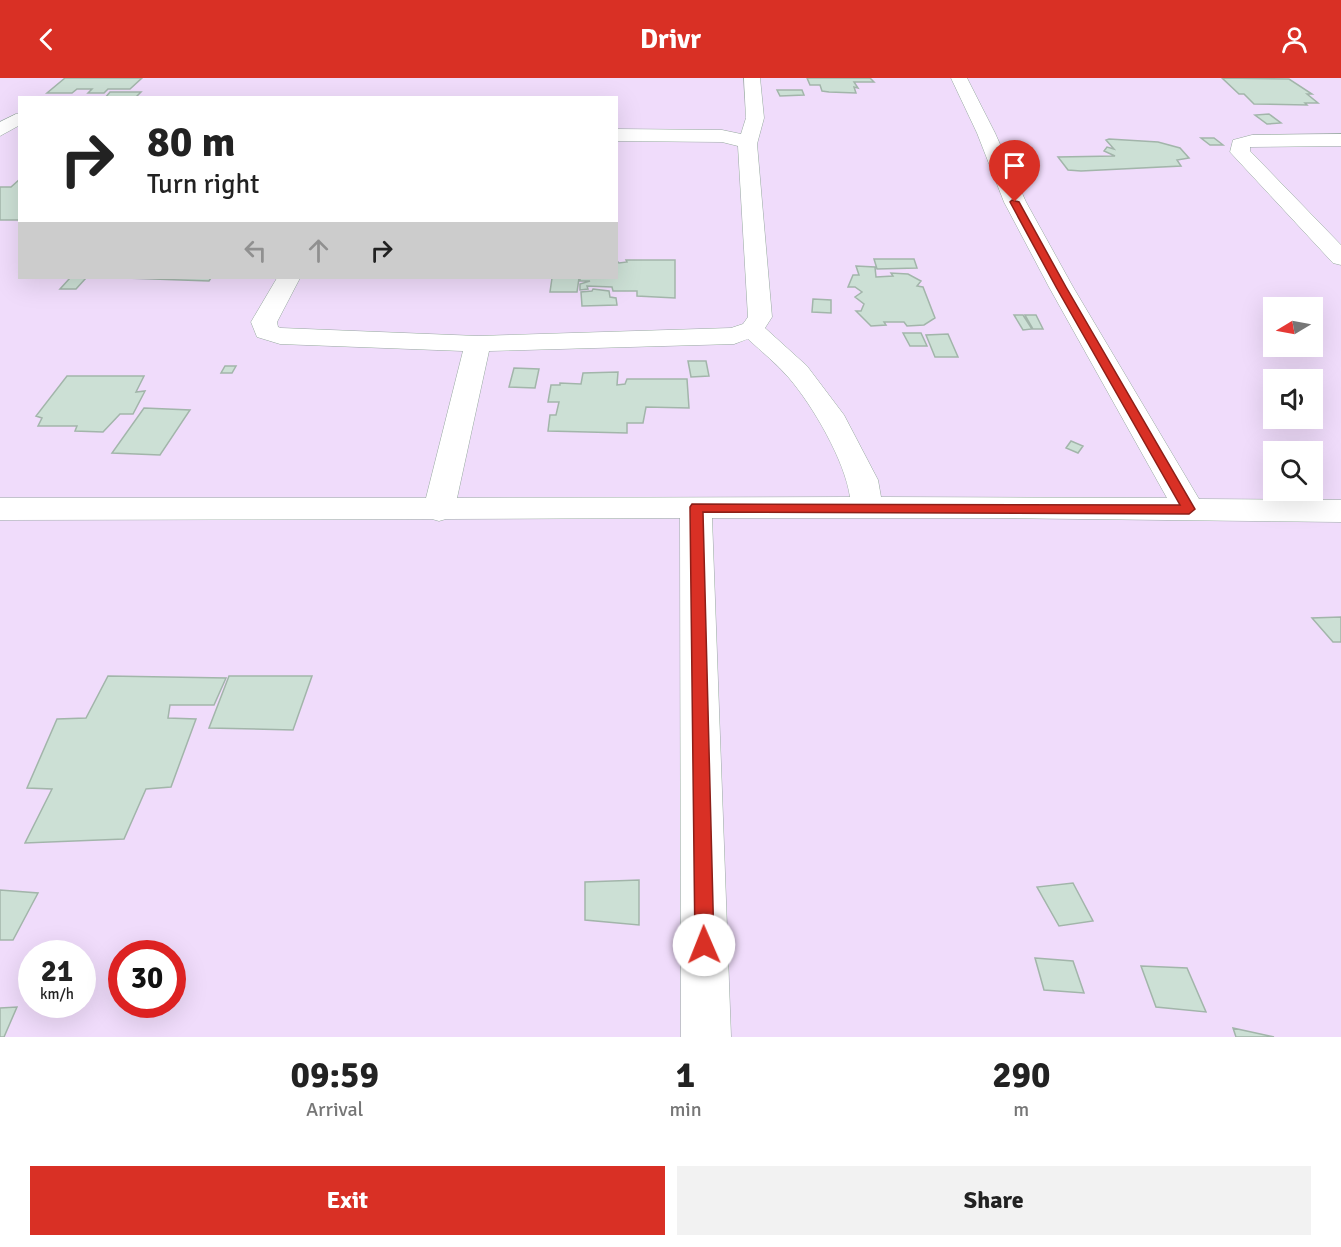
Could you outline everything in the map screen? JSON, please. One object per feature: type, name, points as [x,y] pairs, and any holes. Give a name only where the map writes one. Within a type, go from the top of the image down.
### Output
[{"type":"street","points":[[287,279],[264,322],[266,332],[280,336],[478,344],[734,336],[752,329],[760,316],[747,144],[755,118],[752,78]]},
{"type":"street","points":[[959,78],[986,133],[1015,202],[1061,287],[1189,509]]},
{"type":"street","points":[[0,130],[16,119]]},
{"type":"street","points":[[618,135],[722,136],[740,139],[747,144]]},
{"type":"street","points":[[1341,140],[1252,141],[1240,144],[1240,152],[1341,258]]},
{"type":"street","points":[[752,329],[798,372],[830,415],[863,480],[867,507]]},
{"type":"street","points":[[439,510],[478,344]]},
{"type":"street","points":[[696,507],[706,1037]]},
{"type":"street","points":[[0,509],[439,510],[867,507],[1341,512]]},
{"type":"shaded area","points":[[0,78],[1341,78],[1341,1037],[0,1037]]},
{"type":"building","points":[[65,78],[142,78],[130,89],[108,89],[104,93],[88,93],[92,89],[77,89],[72,93],[47,93]]},
{"type":"building","points":[[807,78],[870,78],[874,82],[854,82],[858,88],[854,87],[856,93],[829,92],[822,91],[820,85],[810,85]]},
{"type":"building","points":[[1222,78],[1289,79],[1312,94],[1307,94],[1318,103],[1305,103],[1307,105],[1254,104]]},
{"type":"building","points":[[777,90],[802,90],[804,95],[780,96]]},
{"type":"building","points":[[110,92],[141,92],[137,96],[107,96]]},
{"type":"building","points":[[1269,114],[1281,123],[1267,124],[1255,115]]},
{"type":"building","points":[[1201,138],[1214,138],[1223,145],[1210,145]]},
{"type":"building","points":[[1106,140],[1158,142],[1180,148],[1189,158],[1177,160],[1181,166],[1081,171],[1068,170],[1058,157],[1115,156],[1104,151],[1107,147],[1114,149]]},
{"type":"building","points":[[18,181],[18,220],[0,220],[0,187],[11,187]]},
{"type":"building","points":[[874,259],[914,259],[917,268],[877,269]]},
{"type":"building","points":[[626,260],[675,260],[675,298],[637,296],[637,291],[613,291],[612,287],[587,286],[588,289],[580,290],[580,284],[590,281],[580,281],[580,279],[618,279],[618,262],[627,262]]},
{"type":"building","points":[[856,266],[875,267],[876,277],[893,276],[891,273],[908,274],[921,281],[917,286],[923,287],[935,318],[924,325],[907,326],[904,322],[884,322],[886,325],[871,326],[856,311],[861,311],[864,304],[855,297],[862,292],[855,287],[848,287],[853,275],[859,275]]},
{"type":"building","points":[[69,279],[85,279],[76,289],[60,289]]},
{"type":"building","points":[[153,279],[210,279],[209,281]]},
{"type":"building","points":[[552,279],[579,279],[577,292],[550,292]]},
{"type":"building","points":[[593,289],[609,291],[610,297],[616,298],[617,305],[582,306],[581,292]]},
{"type":"building","points":[[813,299],[831,300],[831,313],[812,312]]},
{"type":"building","points":[[1014,315],[1023,315],[1032,329],[1023,330]]},
{"type":"building","points":[[1025,315],[1036,315],[1043,329],[1033,329]]},
{"type":"building","points":[[903,333],[921,333],[927,346],[910,346]]},
{"type":"building","points":[[948,334],[958,357],[935,357],[926,335]]},
{"type":"building","points":[[688,361],[706,361],[709,376],[691,377]]},
{"type":"building","points":[[225,366],[236,366],[232,373],[221,373]]},
{"type":"building","points":[[514,368],[539,369],[535,388],[509,387]]},
{"type":"building","points":[[618,372],[617,385],[625,384],[627,379],[687,379],[689,408],[646,407],[643,423],[627,423],[627,433],[548,431],[550,415],[556,415],[559,402],[548,402],[551,385],[581,384],[583,373]]},
{"type":"building","points":[[67,376],[144,376],[136,392],[145,391],[133,414],[120,414],[103,432],[75,431],[77,426],[38,426],[42,418],[36,416]]},
{"type":"building","points":[[144,408],[190,410],[160,455],[112,453]]},
{"type":"building","points":[[1071,441],[1083,446],[1078,453],[1066,448]]},
{"type":"building","points":[[1341,617],[1341,642],[1333,642],[1312,618]]},
{"type":"building","points":[[108,676],[226,678],[214,705],[170,705],[168,718],[196,719],[171,787],[146,789],[124,839],[25,843],[52,789],[27,788],[57,719],[86,718]]},
{"type":"building","points":[[229,676],[312,676],[293,730],[209,728]]},
{"type":"building","points":[[639,880],[639,925],[585,920],[585,882]]},
{"type":"building","points":[[1073,883],[1093,921],[1059,926],[1037,887]]},
{"type":"building","points":[[0,890],[38,893],[13,940],[0,940]]},
{"type":"building","points":[[1035,958],[1073,961],[1084,993],[1044,990]]},
{"type":"building","points":[[1141,966],[1187,968],[1206,1012],[1156,1007]]},
{"type":"building","points":[[17,1007],[4,1037],[0,1037],[0,1008]]},
{"type":"building","points":[[1233,1028],[1274,1037],[1236,1037]]},
{"type":"route","points":[[704,945],[696,507],[1189,509],[1061,287],[1015,202]]}]
